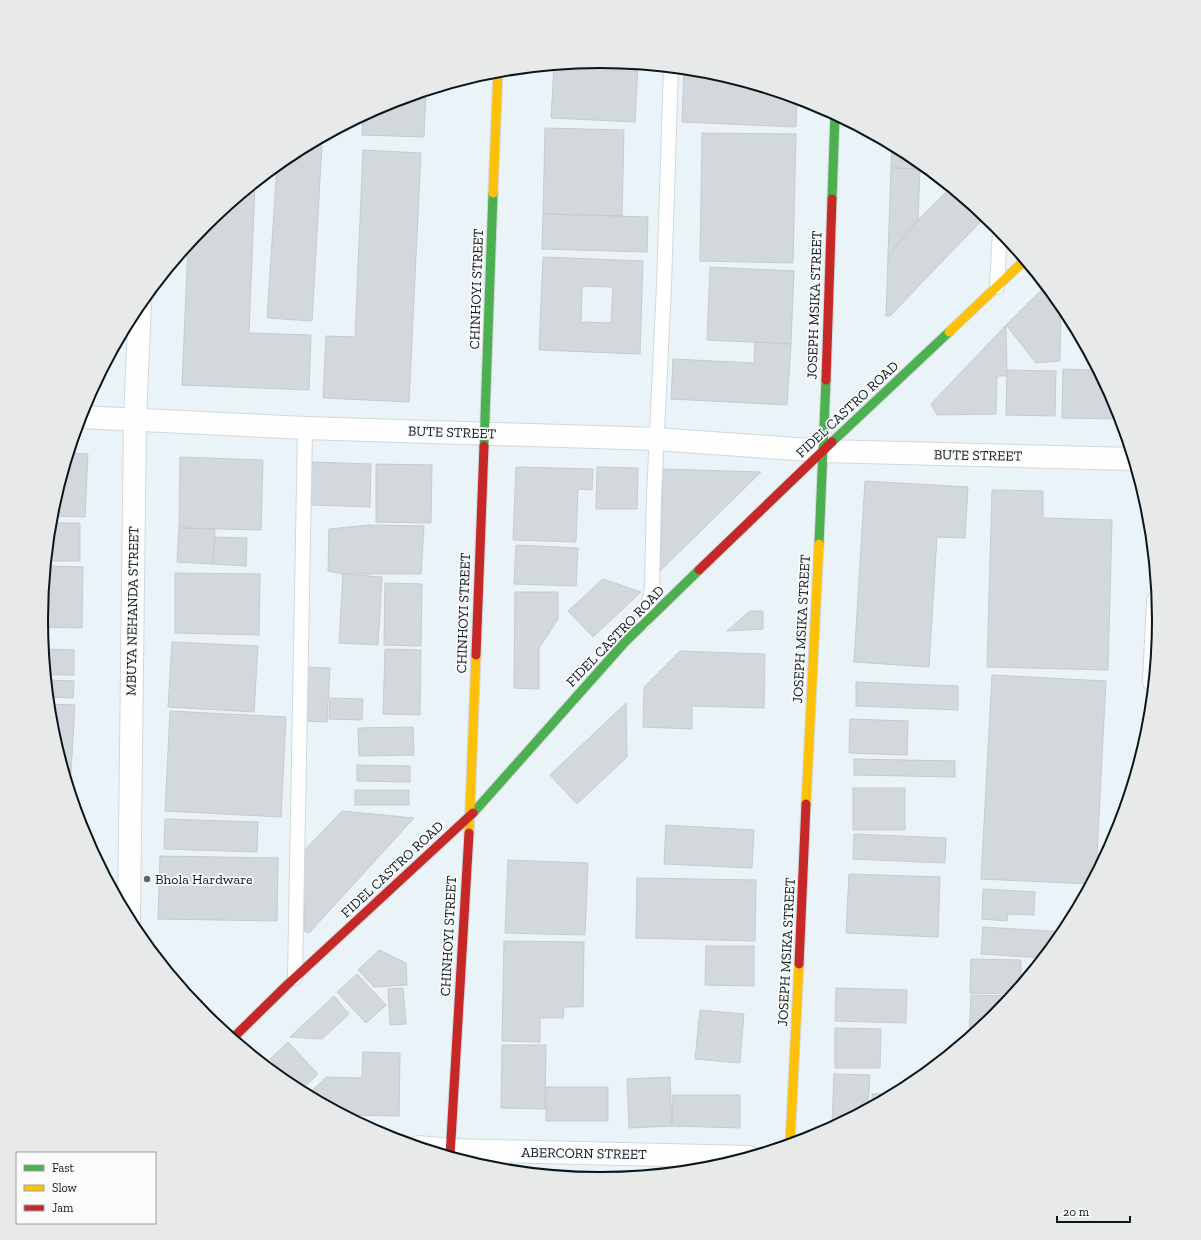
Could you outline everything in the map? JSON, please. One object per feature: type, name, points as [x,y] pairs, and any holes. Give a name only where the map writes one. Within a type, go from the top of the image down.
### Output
[{"type":"street","name":"CHINHOYI STREET","points":[[450,1152],[470,816],[498,77]]},
{"type":"street","name":"JOSEPH MSIKA STREET","points":[[790,1138],[823,451],[835,120]]},
{"type":"street","name":"FIDEL CASTRO ROAD","points":[[236,1035],[295,978],[470,816],[625,642],[823,451],[1022,264]]},
{"type":"street","name":"MBUYA NEHANDA STREET","points":[[129,908],[134,418],[139,316]]},
{"type":"street","name":"BUTE STREET","points":[[87,417],[134,418],[305,428],[656,439],[823,451],[1129,459]]},
{"type":"street","name":"ABERCORN STREET","points":[[455,1153],[731,1157]]},
{"type":"lane","points":[[644,624],[652,589],[656,439],[664,285],[671,72]]},
{"type":"lane","points":[[997,287],[1000,238]]},
{"type":"lane","points":[[295,978],[305,428]]},
{"type":"shaded area","points":[[600,68],[637,69],[673,72],[743,86],[778,97],[845,124],[877,142],[937,182],[991,229],[1016,256],[1060,313],[1079,344],[1096,376],[1124,442],[1142,512],[1152,584],[1152,656],[1142,728],[1134,763],[1124,798],[1096,864],[1060,927],[1039,956],[991,1011],[965,1035],[937,1058],[877,1098],[845,1116],[778,1143],[743,1154],[673,1168],[637,1171],[564,1171],[528,1168],[458,1154],[423,1143],[356,1116],[324,1098],[264,1058],[210,1011],[185,984],[141,927],[122,896],[105,864],[77,798],[59,728],[53,692],[49,656],[49,584],[59,512],[67,477],[77,442],[105,376],[141,313],[162,284],[210,229],[236,205],[264,182],[324,142],[356,124],[423,97],[458,86],[528,72]]},
{"type":"building","points":[[600,68],[638,69],[635,122],[551,118],[554,70]]},
{"type":"building","points":[[684,74],[743,86],[797,104],[796,127],[682,122]]},
{"type":"building","points":[[426,96],[424,137],[362,135],[363,121]]},
{"type":"building","points":[[545,128],[624,130],[622,216],[543,214]]},
{"type":"building","points":[[702,133],[796,134],[793,263],[700,261]]},
{"type":"building","points":[[320,145],[322,145],[312,321],[267,318],[276,173]]},
{"type":"building","points":[[363,150],[421,153],[409,402],[323,398],[326,336],[355,337]]},
{"type":"building","points":[[892,151],[919,169],[891,168]]},
{"type":"building","points":[[891,168],[918,169],[920,170],[918,220],[888,256]]},
{"type":"building","points":[[255,190],[249,333],[311,335],[309,390],[182,385],[188,253],[210,229]]},
{"type":"building","points":[[947,191],[982,220],[890,316],[886,316],[888,256],[918,220]]},
{"type":"building","points":[[543,214],[648,217],[647,252],[542,249]]},
{"type":"building","points":[[543,257],[643,261],[640,354],[539,350]],"holes":[[[582,286],[613,287],[611,323],[581,322]]]},
{"type":"building","points":[[710,267],[794,271],[791,344],[707,340]]},
{"type":"building","points":[[1042,289],[1061,314],[1060,361],[1036,363],[1006,325]]},
{"type":"building","points":[[1006,325],[1007,376],[997,376],[996,414],[937,415],[931,404]]},
{"type":"building","points":[[755,342],[791,344],[787,405],[671,399],[673,359],[754,363]]},
{"type":"building","points":[[1092,368],[1115,419],[1062,418],[1063,369],[1092,370]]},
{"type":"building","points":[[1007,370],[1056,371],[1055,416],[1006,415]]},
{"type":"building","points":[[74,453],[88,454],[85,517],[58,516]]},
{"type":"building","points":[[180,457],[263,460],[261,530],[179,528]]},
{"type":"building","points":[[312,462],[371,464],[370,507],[311,505]]},
{"type":"building","points":[[376,464],[432,465],[431,523],[376,522]]},
{"type":"building","points":[[516,467],[593,469],[592,490],[578,489],[576,542],[513,540]]},
{"type":"building","points":[[597,467],[638,468],[637,509],[596,509]]},
{"type":"building","points":[[663,469],[761,472],[660,571]]},
{"type":"building","points":[[865,481],[968,487],[965,538],[937,537],[929,667],[854,662]]},
{"type":"building","points":[[992,490],[1043,491],[1043,518],[1112,520],[1108,670],[987,667]]},
{"type":"building","points":[[57,523],[80,523],[80,561],[52,561]]},
{"type":"building","points":[[369,525],[424,526],[421,574],[343,574],[328,571],[329,529]]},
{"type":"building","points":[[179,528],[215,529],[213,564],[177,562]]},
{"type":"building","points":[[215,537],[247,538],[246,566],[213,564]]},
{"type":"building","points":[[516,545],[578,548],[576,586],[514,584]]},
{"type":"building","points":[[51,566],[83,567],[82,628],[48,627]]},
{"type":"building","points":[[175,573],[260,574],[259,635],[175,633]]},
{"type":"building","points":[[343,574],[382,577],[378,645],[339,643]]},
{"type":"building","points":[[603,579],[641,592],[593,637],[568,611]]},
{"type":"building","points":[[385,583],[422,584],[421,646],[384,645]]},
{"type":"building","points":[[515,592],[558,592],[558,619],[539,648],[539,689],[514,688]]},
{"type":"building","points":[[750,611],[763,611],[763,629],[727,631]]},
{"type":"building","points":[[172,642],[258,646],[254,712],[168,707]]},
{"type":"building","points":[[49,649],[74,650],[74,675],[51,675]]},
{"type":"building","points":[[385,649],[421,650],[420,715],[383,714]]},
{"type":"building","points":[[680,651],[765,654],[764,708],[692,706],[692,729],[643,727],[644,687]]},
{"type":"building","points":[[307,667],[330,668],[327,722],[304,721]]},
{"type":"building","points":[[992,675],[1106,681],[1097,863],[1086,884],[981,879]]},
{"type":"building","points":[[52,680],[74,681],[73,698],[54,697]]},
{"type":"building","points":[[856,682],[958,686],[958,710],[856,706]]},
{"type":"building","points":[[330,698],[363,699],[362,720],[329,719]]},
{"type":"building","points":[[626,703],[627,757],[577,804],[550,775]]},
{"type":"building","points":[[55,704],[75,705],[71,774],[67,763]]},
{"type":"building","points":[[170,711],[286,717],[281,817],[165,811]]},
{"type":"building","points":[[850,719],[908,721],[907,755],[849,753]]},
{"type":"building","points":[[413,727],[414,755],[359,756],[358,728]]},
{"type":"building","points":[[854,759],[955,761],[955,777],[854,775]]},
{"type":"building","points":[[357,765],[410,766],[410,782],[357,781]]},
{"type":"building","points":[[853,788],[905,788],[905,830],[853,830]]},
{"type":"building","points":[[355,790],[409,790],[409,805],[355,805]]},
{"type":"building","points":[[342,811],[414,818],[309,933],[304,931],[304,851]]},
{"type":"building","points":[[165,819],[258,822],[257,852],[164,849]]},
{"type":"building","points":[[666,825],[754,830],[752,868],[664,864]]},
{"type":"building","points":[[854,834],[946,838],[945,863],[853,859]]},
{"type":"building","points":[[160,856],[278,858],[277,921],[158,919]]},
{"type":"building","points":[[508,860],[588,863],[585,935],[505,933]]},
{"type":"building","points":[[849,874],[940,877],[938,937],[846,933]]},
{"type":"building","points":[[637,878],[756,880],[755,941],[636,938]]},
{"type":"building","points":[[983,889],[1035,892],[1034,915],[1008,914],[1007,921],[982,919]]},
{"type":"building","points":[[983,927],[1057,932],[1038,958],[981,954]]},
{"type":"building","points":[[504,941],[584,942],[583,1007],[564,1007],[563,1018],[540,1018],[540,1042],[502,1041]]},
{"type":"building","points":[[706,946],[754,946],[754,986],[705,985]]},
{"type":"building","points":[[379,950],[406,963],[407,985],[374,987],[358,970]]},
{"type":"building","points":[[971,959],[1021,960],[1021,978],[1007,994],[970,993]]},
{"type":"building","points":[[357,974],[386,1005],[366,1023],[337,992]]},
{"type":"building","points":[[403,988],[406,1024],[390,1025],[388,989]]},
{"type":"building","points":[[836,988],[907,990],[906,1023],[835,1021]]},
{"type":"building","points":[[971,995],[1005,996],[991,1011],[969,1031]]},
{"type":"building","points":[[334,996],[349,1014],[322,1039],[290,1037]]},
{"type":"building","points":[[700,1010],[744,1014],[740,1063],[695,1059]]},
{"type":"building","points":[[835,1028],[881,1029],[880,1068],[835,1068]]},
{"type":"building","points":[[288,1042],[318,1074],[305,1086],[279,1068],[270,1059]]},
{"type":"building","points":[[502,1045],[546,1045],[545,1109],[501,1108]]},
{"type":"building","points":[[363,1052],[400,1053],[399,1116],[355,1115],[312,1091],[326,1077],[362,1078]]},
{"type":"building","points":[[834,1074],[870,1075],[868,1103],[832,1121]]},
{"type":"building","points":[[670,1077],[672,1126],[629,1128],[627,1079]]},
{"type":"building","points":[[546,1087],[608,1087],[608,1121],[546,1121]]},
{"type":"building","points":[[872,1094],[883,1094],[877,1098],[872,1101]]},
{"type":"building","points":[[673,1095],[740,1095],[740,1128],[672,1126]]},
{"type":"traffic: fast","points":[[832,199],[835,120]]},
{"type":"traffic: fast","points":[[484,446],[493,193]]},
{"type":"traffic: fast","points":[[832,442],[949,332]]},
{"type":"traffic: fast","points":[[819,544],[826,380]]},
{"type":"traffic: fast","points":[[473,813],[625,642],[699,570]]},
{"type":"traffic: slow","points":[[493,193],[498,77]]},
{"type":"traffic: slow","points":[[949,332],[1022,263]]},
{"type":"traffic: slow","points":[[806,804],[819,544]]},
{"type":"traffic: slow","points":[[469,833],[476,655]]},
{"type":"traffic: slow","points":[[790,1138],[799,964]]},
{"type":"traffic: jam","points":[[826,380],[832,199]]},
{"type":"traffic: jam","points":[[699,570],[832,442]]},
{"type":"traffic: jam","points":[[476,655],[484,446]]},
{"type":"traffic: jam","points":[[799,964],[806,804]]},
{"type":"traffic: jam","points":[[236,1035],[287,985],[473,813]]},
{"type":"traffic: jam","points":[[450,1152],[469,833]]},
{"type":"place","name":"Bhola Hardware","points":[[147,879]]}]
